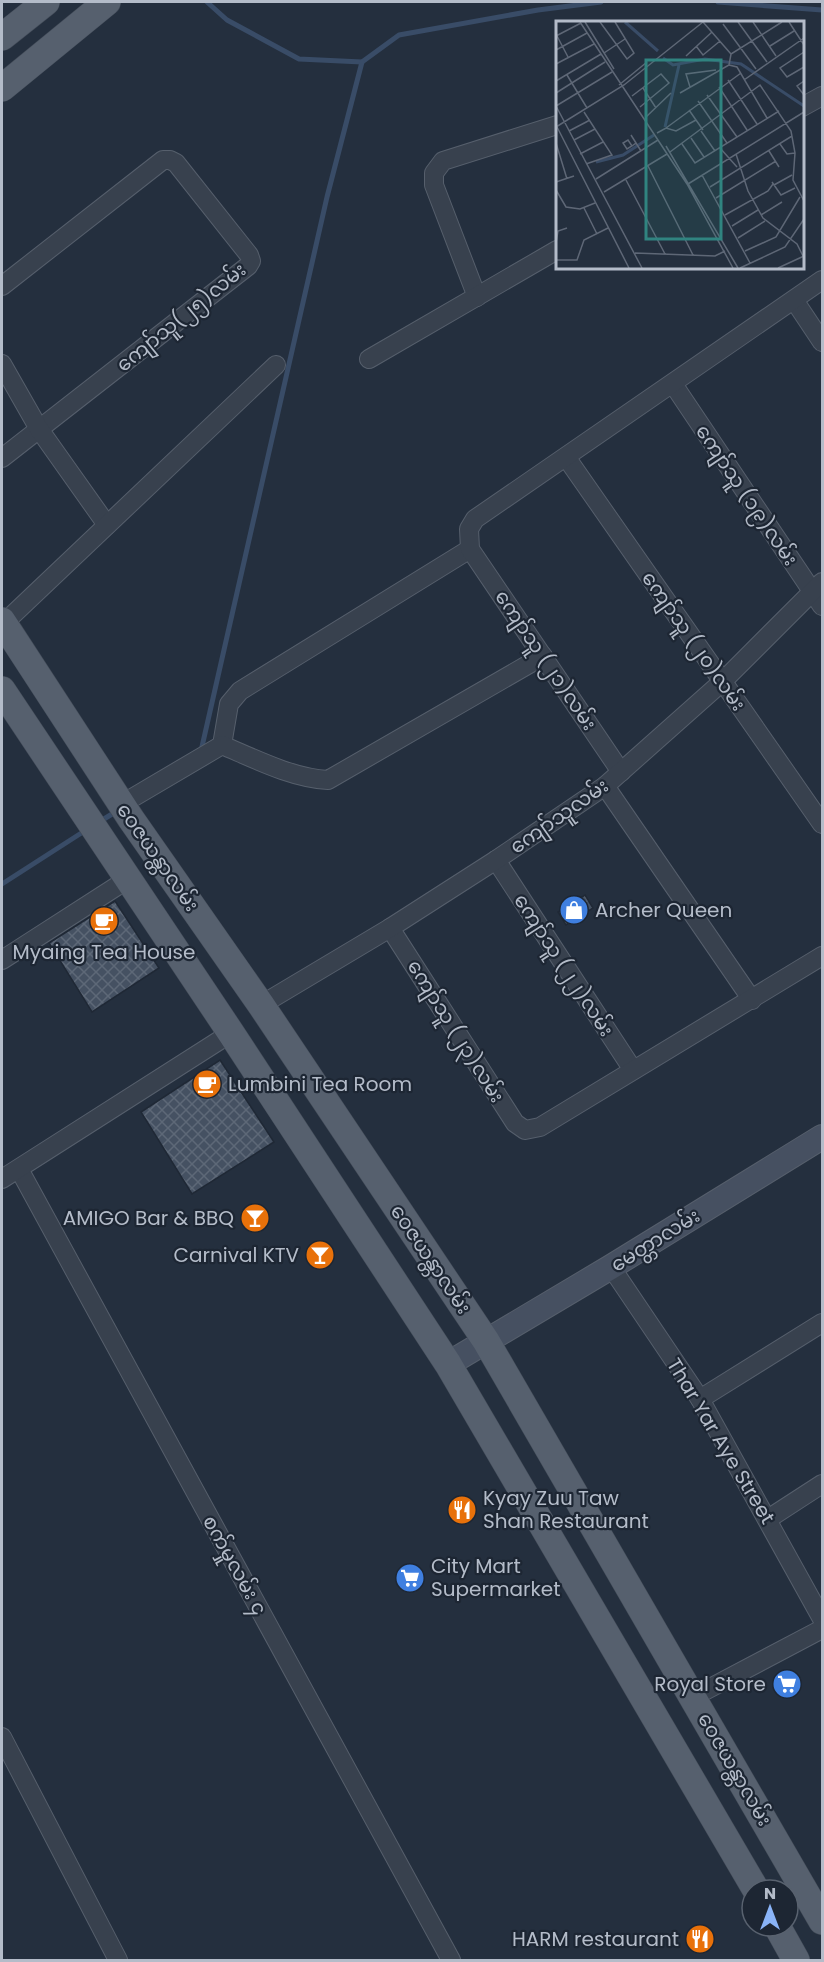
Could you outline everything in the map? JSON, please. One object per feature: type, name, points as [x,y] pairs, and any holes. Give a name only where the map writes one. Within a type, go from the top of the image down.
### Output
[{"type":"main road","points":[[2,37],[46,2]]},
{"type":"main road","points":[[2,88],[107,2]]},
{"type":"main road","name":"ဝေဇယန္တာလမ်း","points":[[2,622],[122,804],[261,1005],[486,1341],[822,1920]]},
{"type":"main road","points":[[6,696],[42,683]]},
{"type":"main road","name":"ဝေဇယန္တာလမ်း","points":[[6,696],[448,1364],[749,1878]]},
{"type":"main road","name":"မေတ္တာလမ်း","points":[[448,1364],[822,1137]]},
{"type":"main road","points":[[787,1944],[822,1929]]},
{"type":"street","points":[[803,106],[822,96]]},
{"type":"street","points":[[477,297],[434,185],[434,173],[443,161],[556,125]]},
{"type":"street","name":"ကျော်သူ(၂၅)လမ်း","points":[[2,286],[163,160],[170,159],[176,163],[249,255],[251,261],[248,266],[2,458]]},
{"type":"street","points":[[369,359],[556,251]]},
{"type":"street","points":[[122,804],[222,745],[229,704],[240,691],[470,549],[469,529],[475,519],[822,280]]},
{"type":"street","points":[[794,300],[822,342]]},
{"type":"street","points":[[2,364],[39,429],[107,525]]},
{"type":"street","points":[[2,622],[276,365]]},
{"type":"street","name":"ကျော်သူ (၁၉)လမ်း","points":[[673,384],[817,586],[822,606]]},
{"type":"street","name":"ကျော်သူ (၂၀)လမ်း","points":[[566,457],[822,824]]},
{"type":"street","name":"ကျော်သူ (၂၁)လမ်း","points":[[470,549],[621,772]]},
{"type":"street","name":"ကျော်သူလမ်း","points":[[261,1005],[390,928],[605,786],[722,682],[817,586]]},
{"type":"street","points":[[222,745],[277,768],[315,780],[328,780],[543,656]]},
{"type":"street","points":[[605,786],[752,1000]]},
{"type":"street","name":"ကျော်သူ (၂၂)လမ်း","points":[[496,860],[633,1070]]},
{"type":"street","points":[[2,960],[128,879]]},
{"type":"street","name":"ကျော်သူ (၂၃)လမ်း","points":[[390,928],[514,1123],[525,1130],[540,1127],[633,1070]]},
{"type":"street","points":[[633,1070],[752,1000],[820,964]]},
{"type":"street","points":[[2,1179],[231,1033]]},
{"type":"street","name":"စက်မှုလမ်း ၄","points":[[18,1169],[451,1960]]},
{"type":"street","name":"Thar Yar Aye Street","points":[[611,1267],[700,1399],[822,1619]]},
{"type":"street","points":[[700,1399],[822,1323]]},
{"type":"street","points":[[768,1519],[822,1484]]},
{"type":"street","points":[[693,1697],[822,1629]]},
{"type":"street","points":[[2,1737],[118,1960]]},
{"type":"building","points":[[585,895],[593,908],[566,925],[558,912]]},
{"type":"building","points":[[115,901],[159,968],[92,1012],[49,943]]},
{"type":"building","points":[[220,1060],[274,1142],[192,1194],[141,1112]]},
{"type":"waterway","points":[[207,2],[227,20],[299,59],[362,62],[399,35],[538,10],[601,2]]},
{"type":"waterway","points":[[718,2],[822,10]]},
{"type":"waterway","points":[[201,751],[327,197],[362,62]]},
{"type":"waterway","points":[[99,822],[117,811]]},
{"type":"waterway","points":[[2,884],[86,830]]},
{"type":"place","name":"Archer Queen","points":[[574,910]]},
{"type":"place","name":"Myaing Tea House","points":[[104,921]]},
{"type":"place","name":"Lumbini Tea Room","points":[[207,1084]]},
{"type":"place","name":"AMIGO Bar & BBQ","points":[[255,1218]]},
{"type":"place","name":"Carnival KTV","points":[[320,1255]]},
{"type":"place","name":"Kyay Zuu Taw Shan Restaurant","points":[[462,1510]]},
{"type":"place","name":"City Mart Supermarket","points":[[410,1578]]},
{"type":"place","name":"Royal Store","points":[[787,1684]]},
{"type":"place","name":"HARM restaurant","points":[[700,1939]]}]
